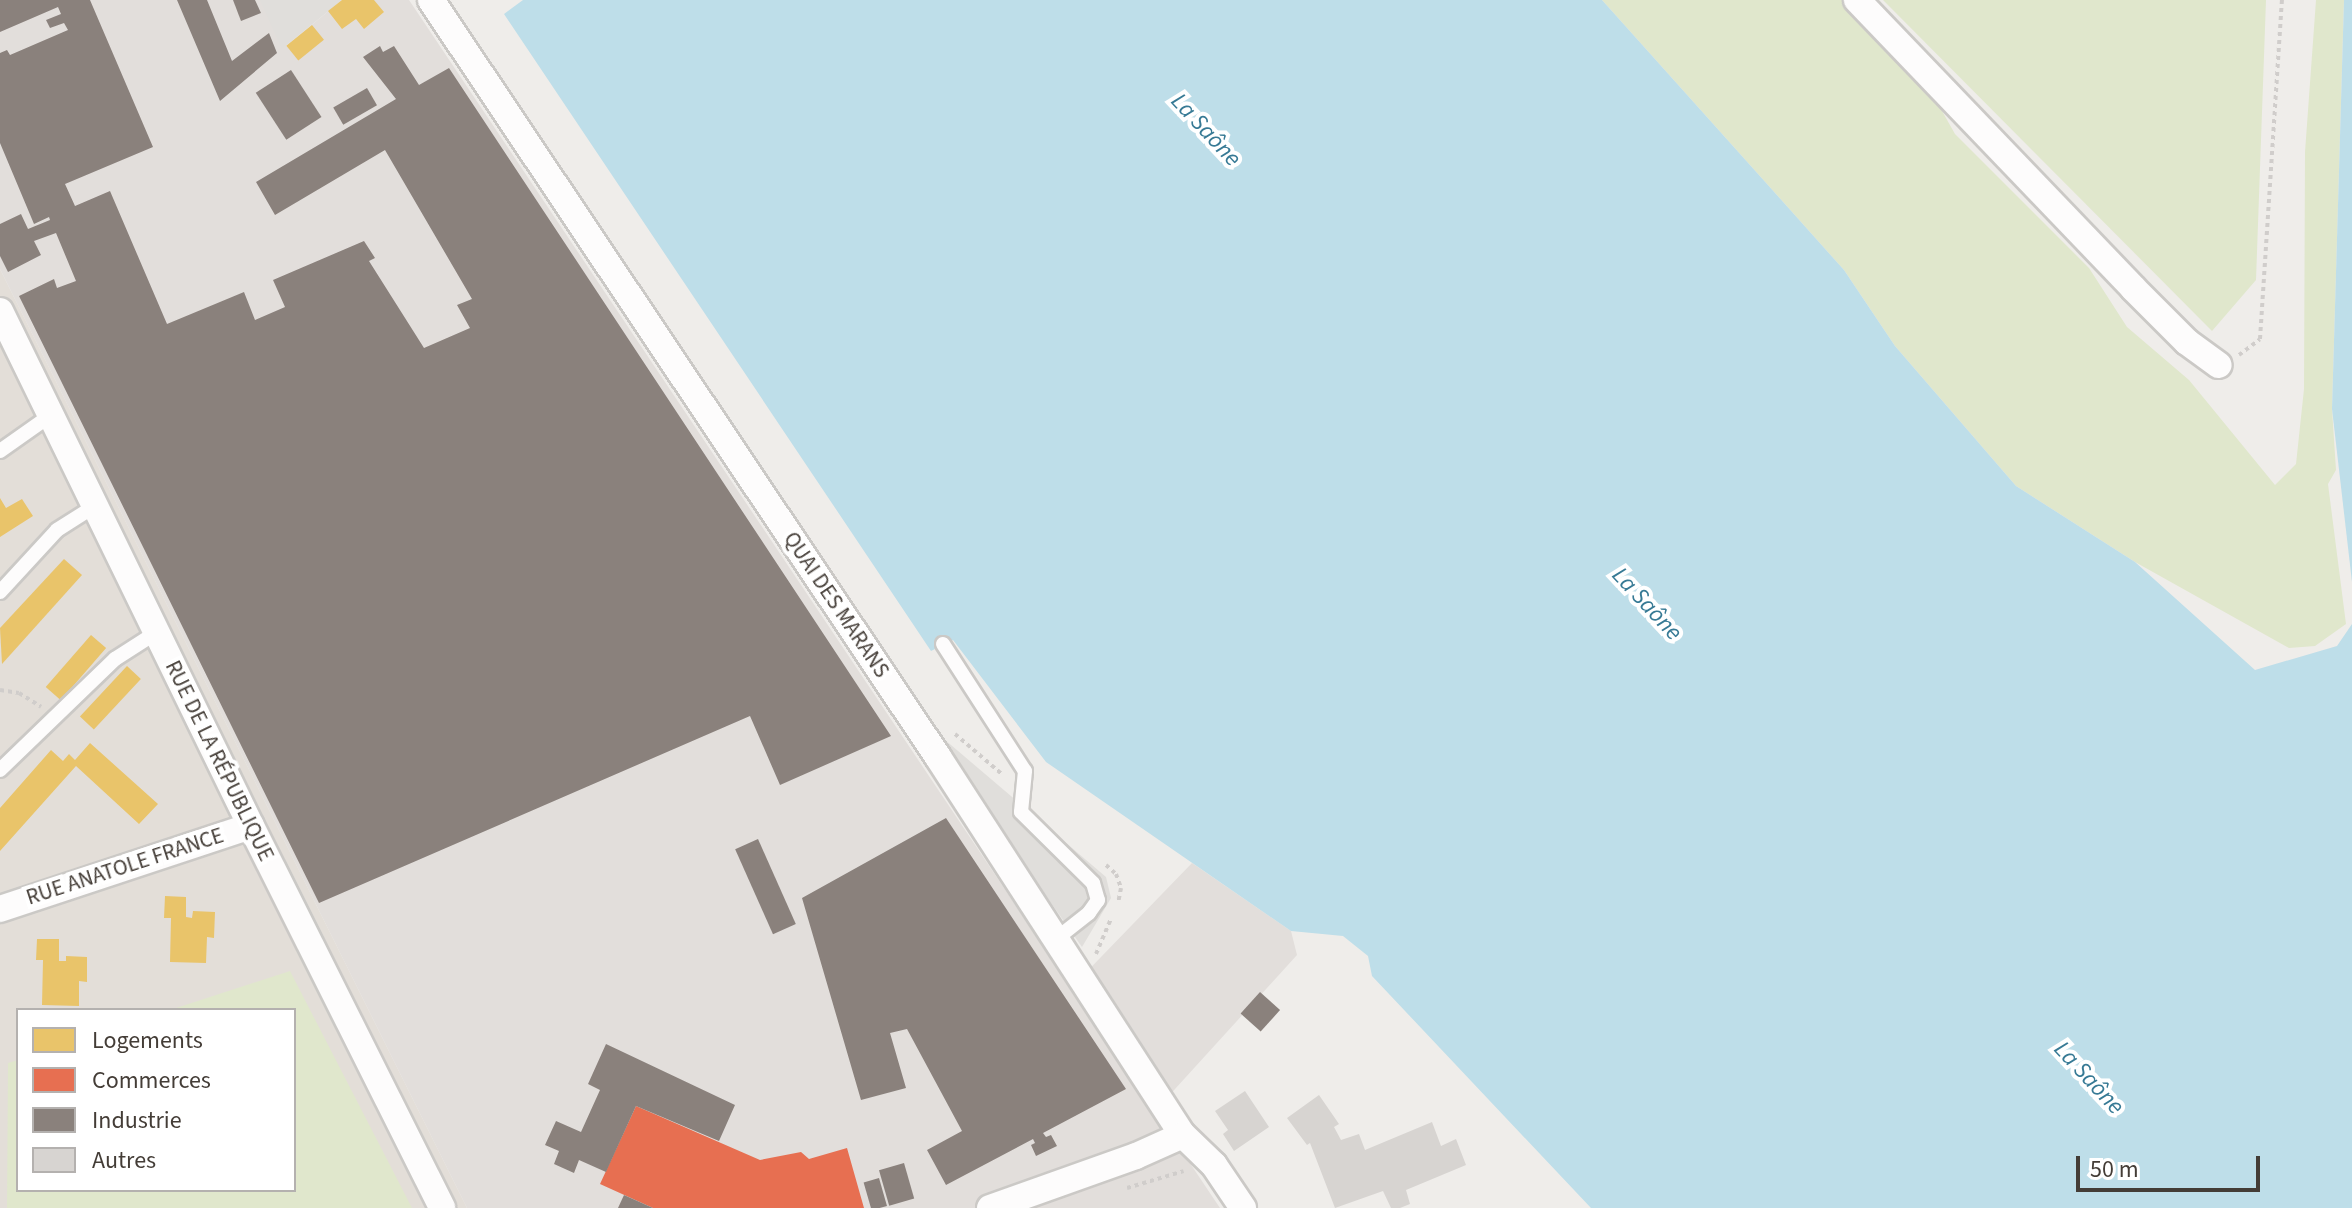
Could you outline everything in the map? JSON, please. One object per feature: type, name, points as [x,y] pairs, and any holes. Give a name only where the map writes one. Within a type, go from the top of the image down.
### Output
[{"type":"street","name":"QUAI DES MARANS","points":[[431,0],[938,757],[1183,1135],[1214,1165],[1243,1208]]},
{"type":"street","points":[[1857,0],[2144,299],[2187,342],[2219,365]]},
{"type":"street","name":"RUE DE LA RÉPUBLIQUE","points":[[0,311],[251,826],[442,1208]]},
{"type":"street","name":"RUE ANATOLE FRANCE","points":[[0,909],[251,826]]},
{"type":"street","points":[[990,1208],[1136,1156],[1183,1135]]},
{"type":"lane","points":[[0,451],[51,415]]},
{"type":"lane","points":[[0,592],[57,530],[95,506]]},
{"type":"lane","points":[[0,770],[115,659],[157,632]]},
{"type":"lane","points":[[943,644],[1025,771],[1021,812],[1093,883],[1098,900],[1089,913],[1056,939]]},
{"type":"path","points":[[2219,365],[2260,339],[2282,0]]},
{"type":"path","points":[[0,690],[19,693],[57,717]]},
{"type":"shaded area","points":[[0,0],[265,0],[286,46],[342,0],[409,0],[1071,988],[1192,863],[1291,931],[1297,955],[1155,1111],[1220,1208],[467,1208],[0,269]]},
{"type":"shaded area","points":[[260,0],[342,0],[282,49]]},
{"type":"shaded area","points":[[0,269],[467,1208],[0,1208]]},
{"type":"shaded area","points":[[924,722],[1106,877],[1111,898],[1082,947]]},
{"type":"green space","points":[[1602,0],[1843,0],[1929,88],[1955,134],[2089,268],[2127,327],[2189,380],[2275,485],[2296,464],[2304,389],[2305,152],[2316,0],[2344,0],[2332,409],[2336,470],[2328,484],[2346,624],[2315,646],[2289,648],[2135,562],[2016,486],[1895,346],[1844,270]]},
{"type":"green space","points":[[1883,0],[2266,0],[2256,280],[2212,331]]},
{"type":"green space","points":[[290,971],[412,1208],[7,1208],[8,1063],[16,1061],[16,1192],[296,1192],[296,1008],[176,1008]]},
{"type":"water","name":"La Saône","points":[[523,0],[1602,0],[1844,270],[1895,346],[2016,486],[2135,562],[2255,670],[2337,646],[2352,624],[2352,1208],[1591,1208],[1372,976],[1368,956],[1343,936],[1291,931],[1046,762],[953,640],[931,651],[504,14]]},
{"type":"water","points":[[2344,0],[2352,0],[2352,582],[2332,409]]},
{"type":"building: Logements","points":[[342,0],[374,0],[384,12],[364,29],[356,19],[342,29],[328,11]]},
{"type":"building: Logements","points":[[312,25],[324,40],[298,61],[286,46]]},
{"type":"building: Logements","points":[[0,498],[6,508],[22,499],[33,516],[0,537]]},
{"type":"building: Logements","points":[[64,559],[82,575],[2,664],[0,628]]},
{"type":"building: Logements","points":[[91,635],[106,648],[61,700],[46,687]]},
{"type":"building: Logements","points":[[127,666],[141,679],[94,729],[80,716]]},
{"type":"building: Logements","points":[[90,743],[158,804],[139,824],[76,766],[0,851],[0,808],[51,750],[63,761],[69,754],[75,760]]},
{"type":"building: Logements","points":[[165,896],[186,897],[186,917],[192,918],[193,911],[215,912],[214,938],[207,937],[206,963],[170,962],[171,918],[164,918]]},
{"type":"building: Logements","points":[[37,939],[59,939],[59,961],[66,961],[66,956],[87,957],[87,982],[79,981],[79,1006],[42,1005],[43,960],[36,960]]},
{"type":"building: Commerces","points":[[636,1106],[760,1160],[801,1152],[809,1159],[847,1148],[864,1208],[653,1208],[600,1184]]},
{"type":"building: Industrie","points":[[0,0],[90,0],[153,147],[65,184],[75,206],[110,191],[167,324],[244,292],[255,320],[285,307],[273,280],[364,241],[375,258],[369,261],[424,348],[470,328],[457,305],[472,299],[385,150],[275,215],[256,182],[396,99],[363,57],[380,46],[383,52],[394,46],[419,85],[449,68],[891,736],[780,785],[750,716],[319,903],[19,296],[54,279],[57,288],[76,281],[56,233],[34,241],[41,255],[8,272],[0,256],[0,224],[21,214],[28,229],[50,220],[49,217],[34,224],[0,143],[0,53],[7,50],[10,55],[68,30],[64,23],[50,28],[46,20],[61,14],[58,7],[0,32]]},
{"type":"building: Industrie","points":[[177,0],[207,0],[232,61],[269,33],[277,53],[220,101]]},
{"type":"building: Industrie","points":[[233,0],[255,0],[261,13],[241,21]]},
{"type":"building: Industrie","points":[[291,70],[321,117],[286,140],[256,93]]},
{"type":"building: Industrie","points":[[367,88],[377,105],[343,125],[333,108]]},
{"type":"building: Industrie","points":[[946,818],[1126,1089],[1043,1133],[1046,1137],[1051,1135],[1057,1146],[1036,1156],[1031,1145],[1035,1143],[1033,1139],[946,1185],[927,1150],[962,1131],[907,1029],[890,1033],[906,1088],[861,1100],[802,898]]},
{"type":"building: Industrie","points":[[758,839],[796,924],[773,934],[735,849]]},
{"type":"building: Industrie","points":[[1260,992],[1280,1010],[1261,1032],[1241,1014]]},
{"type":"building: Industrie","points":[[606,1044],[735,1105],[719,1141],[636,1106],[606,1172],[579,1160],[574,1173],[554,1164],[559,1151],[545,1145],[556,1121],[581,1132],[600,1090],[588,1084]]},
{"type":"building: Industrie","points":[[904,1163],[914,1199],[889,1206],[879,1170]]},
{"type":"building: Industrie","points":[[879,1178],[887,1206],[871,1208],[864,1182]]},
{"type":"building: Industrie","points":[[624,1195],[653,1208],[618,1208]]},
{"type":"building: Autres","points":[[1245,1091],[1269,1127],[1234,1151],[1223,1134],[1228,1130],[1215,1111]]},
{"type":"building: Autres","points":[[1319,1095],[1339,1124],[1334,1127],[1341,1140],[1359,1134],[1365,1150],[1432,1122],[1441,1146],[1456,1139],[1466,1165],[1406,1190],[1410,1204],[1400,1208],[1391,1208],[1383,1191],[1335,1208],[1310,1143],[1307,1145],[1287,1118]]}]
